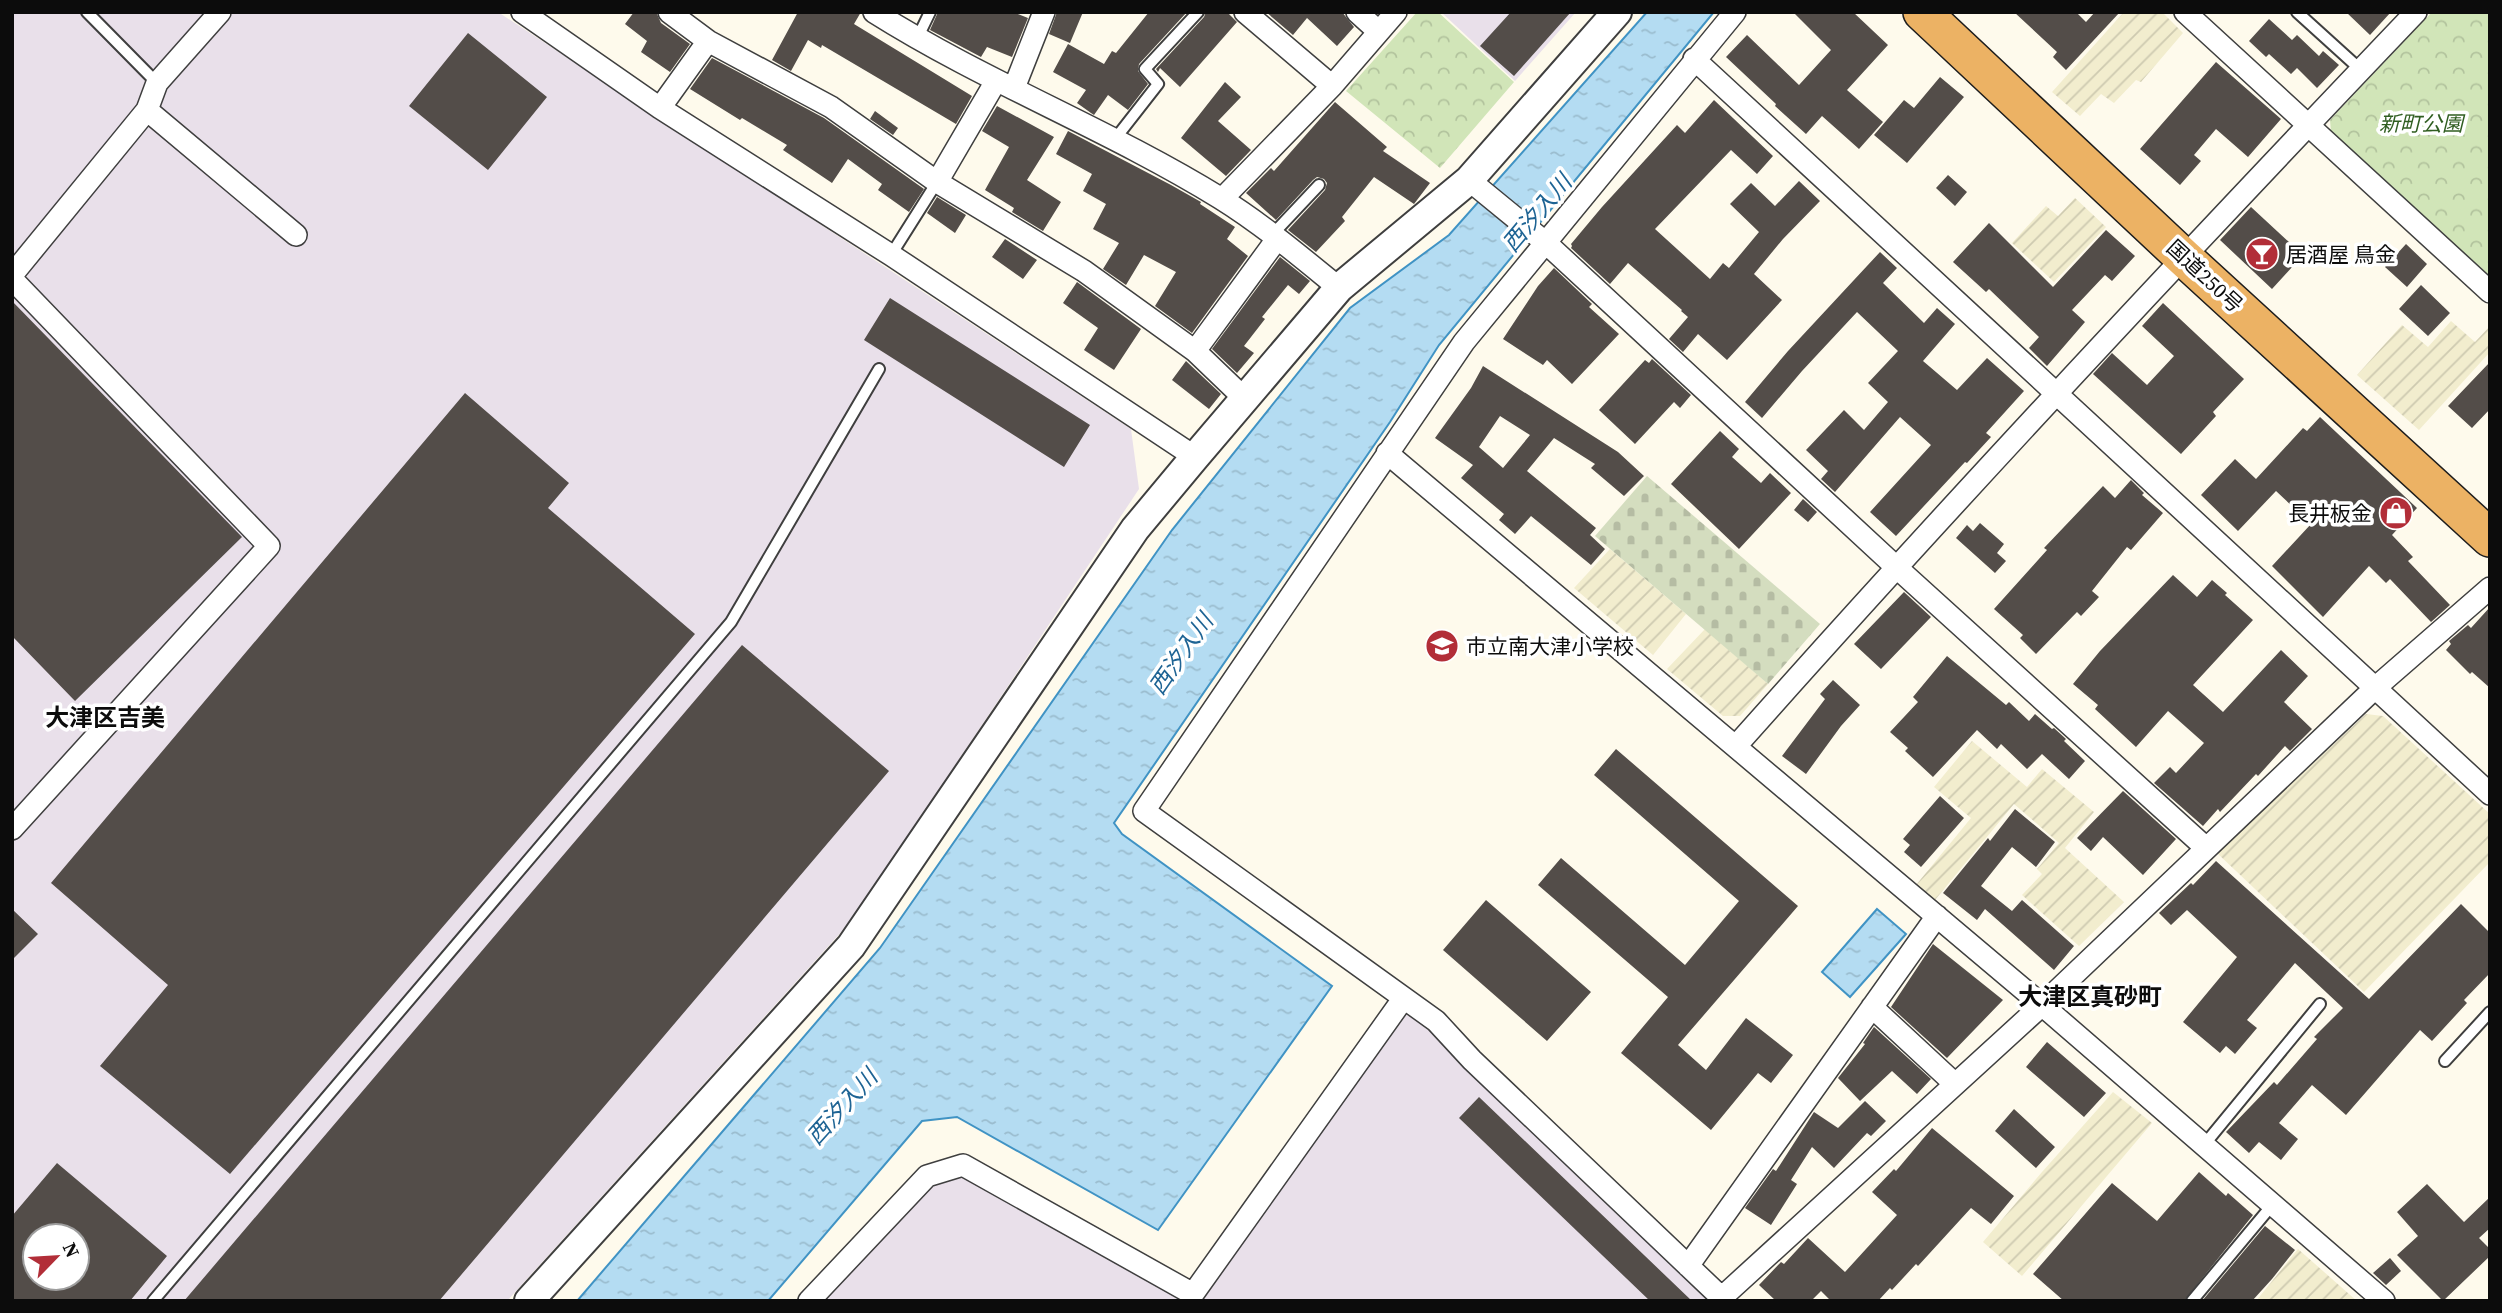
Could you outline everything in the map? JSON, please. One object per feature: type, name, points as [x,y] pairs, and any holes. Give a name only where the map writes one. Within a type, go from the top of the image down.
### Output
[{"type":"highway","name":"国道250号","points":[[1922,12],[2183,257],[2490,538]]},
{"type":"street","points":[[12,829],[269,546],[12,277],[147,110],[157,83],[220,12]]},
{"type":"street","points":[[522,12],[660,108],[891,255],[1195,457]]},
{"type":"street","points":[[669,12],[708,41],[831,107],[937,182],[1084,271],[1195,351],[1245,400]]},
{"type":"street","points":[[874,12],[917,39],[1115,139],[1222,199],[1339,288]]},
{"type":"street","points":[[937,182],[1005,84],[1044,12]]},
{"type":"street","points":[[1245,12],[1332,86]]},
{"type":"street","points":[[1357,12],[1378,31]]},
{"type":"street","points":[[1222,199],[1332,86],[1396,12]]},
{"type":"street","points":[[529,1301],[851,946],[1135,530],[1195,457],[1339,288],[1469,180],[1616,12]]},
{"type":"street","points":[[1735,12],[1464,342],[1144,811],[1436,1021],[1472,1060],[1722,1300],[2042,1005],[2375,688],[2490,588]]},
{"type":"street","points":[[2185,12],[2307,127],[2490,292]]},
{"type":"street","points":[[1736,746],[1895,566],[2416,12]]},
{"type":"street","points":[[660,108],[708,41]]},
{"type":"street","points":[[1694,59],[2490,794]]},
{"type":"street","points":[[147,110],[296,235]]},
{"type":"street","points":[[1469,180],[1546,243],[1895,566],[2206,848]]},
{"type":"street","points":[[1195,351],[1274,237]]},
{"type":"street","points":[[1387,453],[2042,1005],[2384,1301]]},
{"type":"street","points":[[1688,1266],[1937,916]]},
{"type":"street","points":[[809,1301],[927,1176],[963,1165],[1193,1294],[1403,999]]},
{"type":"street","points":[[1872,1007],[1955,1084]]},
{"type":"lane","points":[[87,12],[157,83]]},
{"type":"lane","points":[[917,39],[930,12]]},
{"type":"lane","points":[[1115,139],[1158,84],[1145,69],[1198,12]]},
{"type":"lane","points":[[2297,12],[2361,70]]},
{"type":"lane","points":[[891,255],[937,182]]},
{"type":"lane","points":[[1274,237],[1319,185]]},
{"type":"lane","points":[[153,1301],[731,622],[879,369]]},
{"type":"lane","points":[[2204,1145],[2320,1004]]},
{"type":"lane","points":[[2445,1061],[2490,1012]]},
{"type":"lane","points":[[2192,1301],[2273,1204]]},
{"type":"shaded area","points":[[12,12],[498,12],[1131,429],[1139,489],[853,919],[507,1301],[12,1301]]},
{"type":"shaded area","points":[[1441,12],[1576,12],[1515,81]]},
{"type":"shaded area","points":[[2124,12],[2162,12],[2183,33],[2141,82],[2136,80],[2114,103],[2101,94],[2080,116],[2052,92]]},
{"type":"shaded area","points":[[2075,198],[2106,227],[2054,282],[2012,243],[2046,206],[2058,216]]},
{"type":"shaded area","points":[[2451,321],[2475,342],[2490,326],[2490,352],[2419,430],[2357,375],[2402,325],[2428,347]]},
{"type":"shaded area","points":[[1610,549],[1686,614],[1653,655],[1574,588]]},
{"type":"shaded area","points":[[1705,629],[1768,684],[1740,716],[1723,716],[1667,669]]},
{"type":"shaded area","points":[[2366,714],[2383,716],[2490,814],[2490,862],[2364,992],[2217,853]]},
{"type":"shaded area","points":[[1972,741],[2027,787],[2042,769],[2094,812],[2065,848],[2124,902],[2079,946],[2022,895],[2042,874],[2037,869],[2059,843],[2014,804],[1935,900],[1916,885],[1971,818],[1934,787]]},
{"type":"shaded area","points":[[1406,1015],[1426,1019],[1711,1301],[1200,1301]]},
{"type":"shaded area","points":[[2113,1092],[2152,1123],[2022,1276],[1983,1242]]},
{"type":"shaded area","points":[[960,1174],[1187,1301],[819,1301],[928,1184]]},
{"type":"shaded area","points":[[2298,1249],[2357,1301],[2256,1301]]},
{"type":"green space","points":[[1417,12],[1438,12],[1514,82],[1440,168],[1346,91]]},
{"type":"green space","name":"新町公園","points":[[2432,12],[2490,12],[2490,277],[2331,132],[2330,120]]},
{"type":"green space","points":[[1647,476],[1820,624],[1768,684],[1595,536]]},
{"type":"water","name":"西汐入川","points":[[1647,12],[1714,12],[1439,345],[1390,422],[1114,823],[1122,834],[1332,986],[1158,1230],[957,1117],[922,1121],[768,1301],[577,1301],[880,948],[1172,530],[1350,308],[1449,235]]},
{"type":"water","points":[[1877,909],[1906,934],[1850,997],[1822,972]]},
{"type":"building","points":[[634,12],[656,12],[661,23],[690,44],[670,72],[641,52],[647,41],[625,24]]},
{"type":"building","points":[[798,12],[861,12],[854,24],[972,96],[956,124],[822,45],[821,48],[808,40],[791,71],[772,60]]},
{"type":"building","points":[[938,12],[1013,12],[1028,18],[1012,57],[987,47],[981,57],[930,30]]},
{"type":"building","points":[[1057,12],[1083,12],[1070,43],[1049,34]]},
{"type":"building","points":[[1149,12],[1187,12],[1139,64],[1138,71],[1148,84],[1128,110],[1108,95],[1094,115],[1077,103],[1086,90],[1053,72],[1068,44],[1104,64],[1112,51],[1116,53]]},
{"type":"building","points":[[1206,12],[1227,12],[1237,22],[1180,87],[1160,68],[1158,72],[1156,69]]},
{"type":"building","points":[[1266,12],[1342,12],[1354,27],[1337,46],[1307,18],[1293,35]]},
{"type":"building","points":[[1511,12],[1571,12],[1514,76],[1480,46]]},
{"type":"building","points":[[1793,12],[1853,12],[1888,45],[1847,90],[1883,122],[1859,149],[1822,116],[1806,134],[1726,57],[1747,35],[1799,85],[1831,50]]},
{"type":"building","points":[[2014,12],[2076,12],[2086,22],[2095,12],[2120,12],[2066,70],[2053,57],[2057,52]]},
{"type":"building","points":[[2346,12],[2391,12],[2370,35]]},
{"type":"building","points":[[2269,19],[2292,40],[2297,35],[2319,56],[2323,51],[2339,65],[2317,88],[2297,68],[2291,74],[2269,54],[2266,57],[2249,41]]},
{"type":"building","points":[[468,33],[547,97],[488,170],[409,106]]},
{"type":"building","points":[[712,58],[824,118],[924,189],[909,212],[878,190],[882,184],[848,159],[832,183],[783,150],[787,145],[690,89]]},
{"type":"building","points":[[2216,62],[2281,119],[2248,157],[2216,129],[2194,155],[2201,161],[2180,185],[2140,149]]},
{"type":"building","points":[[1940,77],[1964,97],[1907,163],[1874,135],[1904,100],[1914,108]]},
{"type":"building","points":[[1225,82],[1241,97],[1218,121],[1251,150],[1226,176],[1181,138]]},
{"type":"building","points":[[1714,100],[1773,156],[1757,174],[1731,150],[1655,229],[1710,279],[1723,263],[1729,268],[1759,232],[1730,204],[1751,183],[1775,206],[1799,181],[1820,201],[1754,274],[1782,300],[1727,360],[1698,334],[1683,352],[1669,339],[1688,317],[1628,263],[1610,284],[1571,248],[1571,244],[1602,207],[1677,125],[1685,133]]},
{"type":"building","points":[[1335,102],[1387,147],[1383,151],[1430,183],[1414,204],[1374,177],[1342,217],[1345,221],[1316,252],[1288,230],[1325,190],[1327,183],[1324,179],[1317,177],[1313,180],[1276,220],[1246,193],[1271,168],[1274,171]]},
{"type":"building","points":[[997,106],[1054,137],[1027,180],[1061,202],[1043,231],[1012,212],[1014,208],[985,190],[1009,147],[982,131]]},
{"type":"building","points":[[875,111],[898,128],[893,135],[870,119]]},
{"type":"building","points":[[1068,131],[1201,202],[1200,204],[1235,227],[1227,239],[1248,256],[1192,333],[1155,306],[1176,272],[1144,255],[1126,285],[1103,269],[1119,243],[1093,229],[1106,204],[1083,191],[1092,174],[1056,154]]},
{"type":"building","points":[[1948,175],[1967,192],[1955,206],[1936,188]]},
{"type":"building","points":[[937,197],[966,215],[955,233],[927,213]]},
{"type":"building","points":[[2251,207],[2303,255],[2272,289],[2220,240]]},
{"type":"building","points":[[1989,223],[2053,287],[2106,230],[2135,256],[2112,281],[2105,275],[2072,310],[2085,322],[2047,366],[2029,348],[2039,337],[1989,289],[1986,292],[1953,262]]},
{"type":"building","points":[[1005,239],[1037,260],[1023,279],[992,257]]},
{"type":"building","points":[[2406,244],[2427,264],[2407,287],[2385,267]]},
{"type":"building","points":[[1880,252],[1897,268],[1883,283],[1924,323],[1937,308],[1955,324],[1923,361],[1957,390],[1987,358],[2024,391],[1986,433],[1991,437],[1896,536],[1870,512],[1931,445],[1900,417],[1835,492],[1821,479],[1828,471],[1806,450],[1844,410],[1864,430],[1888,402],[1868,383],[1898,351],[1857,312],[1762,418],[1745,402],[1788,351]]},
{"type":"building","points":[[1280,257],[1310,281],[1299,294],[1288,285],[1262,317],[1265,319],[1244,346],[1254,353],[1237,373],[1212,349]]},
{"type":"building","points":[[1554,268],[1592,304],[1589,307],[1619,334],[1572,384],[1547,360],[1543,365],[1503,339],[1538,286]]},
{"type":"building","points":[[1077,282],[1141,329],[1114,370],[1084,350],[1098,328],[1063,303]]},
{"type":"building","points":[[2421,285],[2450,313],[2428,336],[2399,309]]},
{"type":"building","points":[[890,298],[1090,425],[1064,467],[864,340]]},
{"type":"building","points":[[12,301],[242,537],[75,701],[12,636]]},
{"type":"building","points":[[2163,303],[2244,379],[2213,412],[2216,416],[2181,454],[2093,374],[2112,353],[2147,385],[2174,356],[2142,326]]},
{"type":"building","points":[[1652,359],[1691,395],[1680,408],[1674,402],[1635,444],[1599,410],[1645,360],[1649,363]]},
{"type":"building","points":[[1186,361],[1221,394],[1209,409],[1172,380]]},
{"type":"building","points":[[2490,362],[2490,409],[2472,428],[2448,406]]},
{"type":"building","points":[[1483,366],[1618,452],[1644,476],[1624,496],[1591,468],[1595,464],[1554,438],[1527,471],[1596,528],[1590,535],[1605,549],[1591,565],[1531,516],[1515,534],[1499,520],[1504,514],[1461,478],[1473,465],[1435,438],[1471,388]],"holes":[[[1500,416],[1530,435],[1503,468],[1479,447]]]},
{"type":"building","points":[[465,393],[569,483],[548,508],[695,634],[230,1174],[100,1066],[168,985],[51,883]]},
{"type":"building","points":[[2320,417],[2417,508],[2392,535],[2413,557],[2408,561],[2450,605],[2431,622],[2390,579],[2386,583],[2369,566],[2323,617],[2272,566],[2311,524],[2276,491],[2238,531],[2201,495],[2235,459],[2256,479],[2303,428],[2307,431]]},
{"type":"building","points":[[1720,431],[1739,449],[1732,457],[1761,483],[1770,473],[1791,493],[1739,549],[1671,484]]},
{"type":"building","points":[[2131,480],[2144,493],[2142,495],[2163,513],[2131,550],[2127,547],[2092,591],[2099,597],[2081,616],[2077,612],[2036,654],[2020,638],[2023,635],[1994,609],[2047,550],[2044,548],[2103,486],[2115,498]]},
{"type":"building","points":[[1803,499],[1817,512],[1808,522],[1794,510]]},
{"type":"building","points":[[1980,523],[2004,544],[1997,553],[2006,561],[1995,573],[1956,538],[1967,525],[1973,531]]},
{"type":"building","points":[[2173,575],[2197,597],[2212,580],[2253,620],[2193,685],[2223,712],[2281,650],[2308,676],[2284,702],[2312,729],[2290,751],[2285,746],[2258,776],[2256,774],[2203,826],[2154,783],[2170,767],[2176,773],[2204,743],[2168,711],[2136,747],[2095,709],[2098,705],[2073,684],[2100,651]]},
{"type":"building","points":[[1904,592],[1931,617],[1881,669],[1854,644]]},
{"type":"building","points":[[2490,607],[2490,688],[2472,672],[2470,674],[2446,650],[2451,644],[2449,641],[2468,625],[2471,628]]},
{"type":"building","points":[[742,645],[889,771],[439,1301],[184,1301]]},
{"type":"building","points":[[1947,656],[2006,705],[2009,702],[2029,721],[2035,714],[2054,728],[2085,761],[2069,779],[2042,754],[2027,769],[2001,744],[1997,749],[1977,730],[1933,777],[1905,751],[1908,748],[1890,732],[1918,702],[1913,697]]},
{"type":"building","points":[[1833,680],[1860,705],[1806,774],[1782,756],[1825,699],[1820,694]]},
{"type":"building","points":[[1616,749],[1798,906],[1678,1045],[1706,1070],[1746,1018],[1793,1055],[1771,1083],[1758,1073],[1711,1130],[1621,1053],[1668,997],[1538,885],[1561,858],[1685,965],[1739,901],[1594,775]]},
{"type":"building","points":[[2123,791],[2176,839],[2143,875],[2103,837],[2091,851],[2077,838]]},
{"type":"building","points":[[1940,796],[1964,818],[1921,867],[1904,852],[1910,845],[1903,839]]},
{"type":"building","points":[[2015,809],[2055,842],[2036,867],[2012,847],[1981,886],[2012,911],[2022,900],[2074,946],[2054,970],[1985,909],[1977,920],[1943,893]]},
{"type":"building","points":[[2216,861],[2369,999],[2461,904],[2490,933],[2490,973],[2464,1000],[2467,1003],[2432,1041],[2420,1030],[2346,1115],[2312,1085],[2279,1123],[2298,1139],[2281,1160],[2259,1142],[2249,1153],[2226,1132],[2274,1082],[2277,1085],[2317,1039],[2314,1037],[2343,1008],[2295,963],[2247,1020],[2257,1028],[2235,1054],[2226,1046],[2220,1053],[2183,1022],[2237,957],[2187,910],[2171,925],[2159,913],[2191,883],[2193,885]]},
{"type":"building","points":[[1486,900],[1591,992],[1547,1041],[1443,950]]},
{"type":"building","points":[[12,909],[38,934],[12,960]]},
{"type":"building","points":[[1933,944],[2003,1000],[1947,1058],[1891,1007]]},
{"type":"building","points":[[1874,1027],[1931,1079],[1917,1094],[1892,1071],[1860,1101],[1838,1078],[1865,1044],[1863,1043]]},
{"type":"building","points":[[2047,1042],[2106,1093],[2084,1117],[2026,1067]]},
{"type":"building","points":[[1479,1097],[1692,1301],[1650,1301],[1459,1118]]},
{"type":"building","points":[[1865,1101],[1886,1121],[1871,1136],[1867,1133],[1834,1168],[1812,1147],[1791,1180],[1797,1184],[1771,1225],[1745,1208],[1773,1169],[1776,1171],[1814,1112],[1838,1128]]},
{"type":"building","points":[[2014,1109],[2055,1147],[2036,1168],[1995,1131]]},
{"type":"building","points":[[1932,1128],[2014,1196],[1991,1224],[1971,1208],[1918,1266],[1916,1264],[1878,1301],[1831,1301],[1821,1291],[1811,1301],[1776,1301],[1759,1285],[1781,1262],[1784,1264],[1808,1238],[1845,1272],[1897,1215],[1872,1192],[1894,1169],[1896,1171]]},
{"type":"building","points":[[57,1163],[167,1256],[130,1301],[12,1301],[12,1216]]},
{"type":"building","points":[[2199,1172],[2253,1215],[2184,1301],[2064,1301],[2033,1274],[2112,1183],[2157,1221]]},
{"type":"building","points":[[2427,1184],[2464,1222],[2490,1197],[2490,1228],[2479,1238],[2490,1249],[2490,1256],[2443,1301],[2397,1255],[2418,1236],[2397,1212]]},
{"type":"building","points":[[2265,1226],[2295,1250],[2272,1279],[2252,1301],[2202,1301]]},
{"type":"building","points":[[2390,1258],[2401,1271],[2386,1285],[2373,1273]]},
{"type":"place","name":"居酒屋 鳥金","points":[[2262,254]]},
{"type":"place","name":"長井板金","points":[[2396,513]]},
{"type":"place","name":"市立南大津小学校","points":[[1442,646]]},
{"type":"district","name":"大津区吉美","points":[[105,717]]},
{"type":"district","name":"大津区真砂町","points":[[2090,996]]}]
